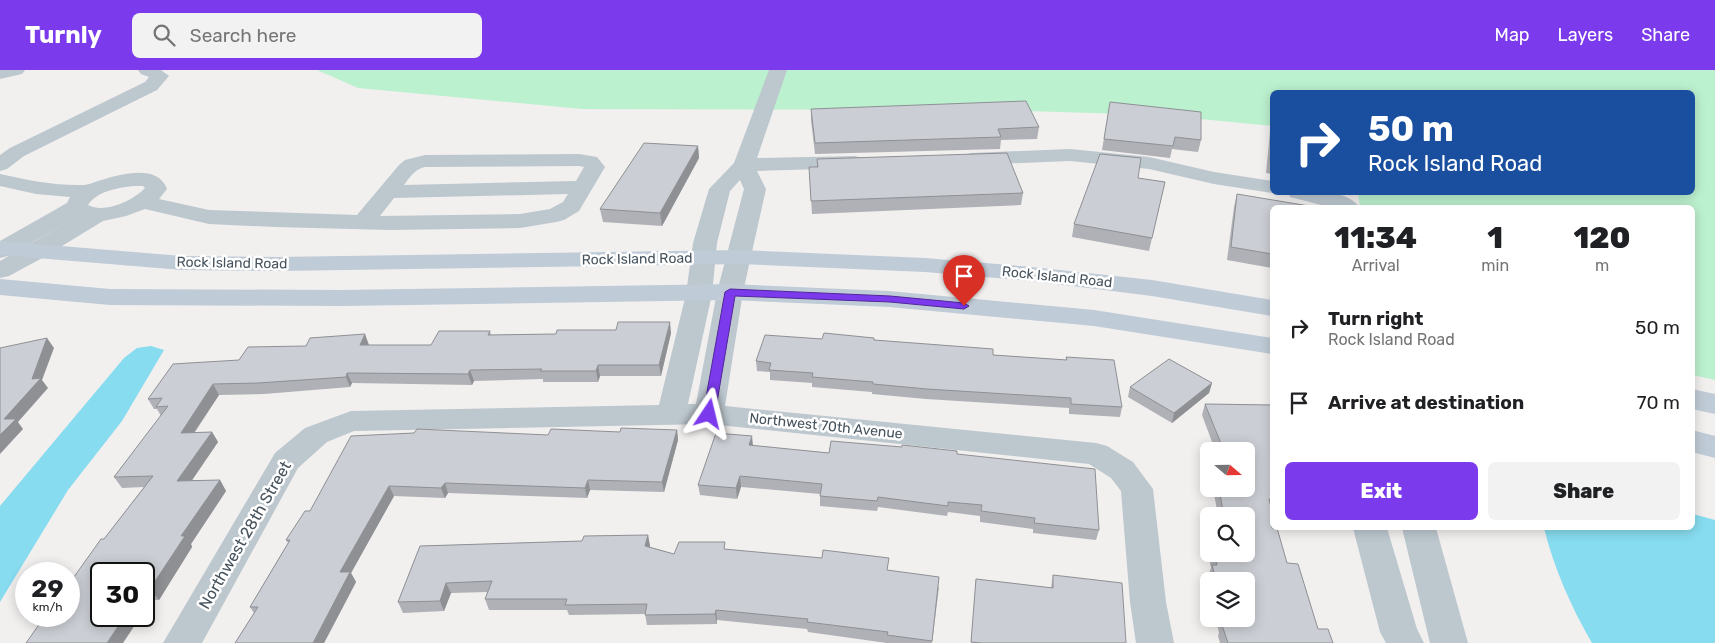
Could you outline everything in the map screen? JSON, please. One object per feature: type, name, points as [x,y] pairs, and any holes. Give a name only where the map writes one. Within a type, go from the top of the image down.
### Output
[{"type":"main road","name":"Rock Island Road","points":[[36,252],[148,262],[278,264],[740,257],[925,265],[1032,274],[1152,288],[1270,308]]},
{"type":"main road","points":[[0,287],[110,297],[340,298],[699,294],[730,292],[890,299],[1094,318],[1270,346]]},
{"type":"main road","points":[[1695,400],[1715,404]]},
{"type":"main road","points":[[1695,442],[1715,447]]},
{"type":"street","points":[[0,74],[16,70]]},
{"type":"street","points":[[0,165],[17,152],[151,86],[160,76],[147,70]]},
{"type":"street","points":[[671,415],[699,294],[702,258],[720,189],[744,165],[778,70]]},
{"type":"street","points":[[952,160],[1070,155],[1150,163],[1214,178],[1270,187]]},
{"type":"street","points":[[143,202],[209,217],[364,222],[520,221],[556,216],[571,206],[596,167],[590,161],[425,161],[412,164],[364,222]]},
{"type":"street","points":[[744,165],[875,162]]},
{"type":"street","points":[[709,414],[730,292],[755,189],[744,165]]},
{"type":"street","points":[[1214,178],[1256,200],[1280,205]]},
{"type":"street","points":[[0,180],[82,200]]},
{"type":"street","points":[[1,255],[82,200],[118,182],[146,180],[154,183],[156,188],[152,195],[143,202],[121,210],[98,214],[80,211],[82,200]]},
{"type":"street","points":[[388,192],[583,187]]},
{"type":"street","points":[[1310,195],[1344,205]]},
{"type":"street","points":[[1,255],[36,252],[98,214]]},
{"type":"street","name":"Northwest 70th Avenue","points":[[316,434],[351,421],[709,414],[1096,454],[1122,470],[1137,489],[1148,602],[1155,643]]},
{"type":"street","name":"Northwest 28th Street","points":[[182,643],[286,461],[316,434]]},
{"type":"street","points":[[1371,530],[1399,632],[1406,643]]},
{"type":"street","points":[[1420,530],[1449,643]]},
{"type":"green space","points":[[317,70],[1715,70],[1715,380],[1695,375],[1695,205],[1360,205],[1358,195],[1695,195],[1695,90],[1270,90],[1270,126],[1159,115],[993,110],[582,109],[358,88]]},
{"type":"water","points":[[151,346],[164,350],[122,421],[68,490],[24,562],[15,562],[15,577],[0,602],[0,506],[124,358],[137,348]]},
{"type":"water","points":[[1695,515],[1715,520],[1715,643],[1592,643],[1564,587],[1545,530],[1695,530]]},
{"type":"building","points":[[1026,101],[1039,127],[998,129],[1001,137],[815,143],[811,109]]},
{"type":"building","points":[[1110,102],[1201,112],[1201,140],[1175,137],[1173,146],[1104,139]]},
{"type":"building","points":[[644,143],[698,146],[660,213],[600,209]]},
{"type":"building","points":[[1007,153],[1023,193],[811,201],[809,167],[818,167],[817,159]]},
{"type":"building","points":[[1100,154],[1141,158],[1138,178],[1165,182],[1152,238],[1074,224]]},
{"type":"building","points":[[1237,194],[1303,205],[1270,205],[1270,254],[1231,247]]},
{"type":"building","points":[[618,322],[670,322],[659,365],[598,365],[596,371],[540,371],[542,369],[470,370],[468,374],[347,373],[346,377],[213,384],[181,433],[212,432],[177,481],[220,480],[181,536],[185,536],[155,581],[155,562],[90,562],[90,627],[118,627],[107,643],[26,643],[37,627],[80,627],[80,569],[101,539],[104,539],[153,476],[114,477],[168,406],[156,407],[162,398],[148,399],[173,364],[239,360],[248,347],[306,346],[310,338],[365,334],[360,345],[431,345],[439,331],[490,331],[488,335],[556,334],[557,330],[616,330]]},
{"type":"building","points":[[824,333],[874,338],[874,340],[993,349],[993,355],[1067,360],[1066,357],[1114,360],[1122,407],[1071,404],[1071,398],[927,389],[812,377],[813,373],[769,370],[771,363],[756,361],[765,335],[822,339]]},
{"type":"building","points":[[47,338],[32,379],[41,378],[4,419],[16,419],[0,435],[0,348]]},
{"type":"building","points":[[1169,359],[1212,383],[1174,413],[1130,387]]},
{"type":"building","points":[[1205,404],[1270,405],[1270,530],[1278,530],[1287,563],[1298,564],[1318,629],[1328,629],[1333,643],[1228,643],[1223,627],[1255,627],[1255,572],[1214,572],[1212,565],[1217,565],[1216,562],[1255,562],[1255,507],[1222,507],[1221,498],[1255,498],[1255,442],[1220,442]]},
{"type":"building","points":[[621,428],[677,430],[662,482],[588,480],[585,488],[445,483],[441,488],[389,486],[340,572],[350,572],[313,643],[235,643],[258,607],[250,607],[290,540],[286,540],[305,511],[310,511],[351,436],[414,433],[417,429],[548,435],[551,429],[620,432]]},
{"type":"building","points":[[716,433],[752,436],[749,445],[829,453],[831,441],[902,447],[902,445],[957,451],[957,454],[1095,469],[1099,530],[1034,523],[1035,518],[981,511],[982,505],[948,502],[948,506],[878,497],[877,501],[820,496],[822,484],[740,476],[736,488],[698,485]]},
{"type":"building","points":[[648,535],[645,546],[674,554],[679,542],[725,542],[724,549],[822,558],[823,550],[889,558],[887,570],[939,577],[932,641],[887,635],[888,632],[807,622],[808,619],[716,610],[715,614],[645,615],[647,604],[565,605],[567,599],[485,599],[492,581],[446,583],[440,601],[398,602],[420,546],[582,541],[584,536]]},
{"type":"building","points":[[1053,575],[1122,583],[1126,643],[971,642],[976,579],[1053,588]]},
{"type":"route","points":[[709,414],[730,292],[890,299],[964,306]]}]
